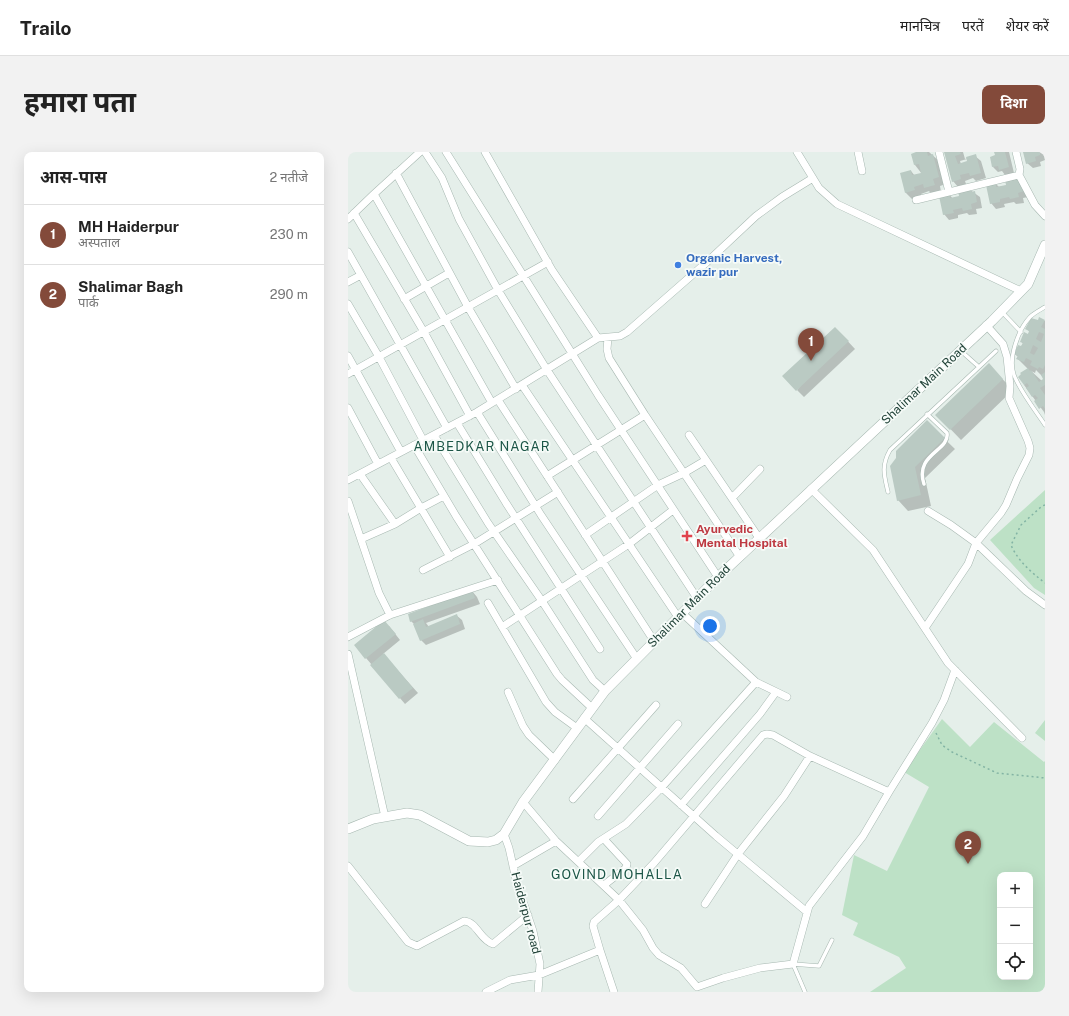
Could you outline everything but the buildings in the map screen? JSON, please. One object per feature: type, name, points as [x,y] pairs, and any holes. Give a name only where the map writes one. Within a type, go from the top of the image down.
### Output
[{"type":"street","points":[[348,219],[420,152]]},
{"type":"street","points":[[425,152],[442,178],[459,219],[498,290],[547,370],[697,598]]},
{"type":"street","points":[[446,152],[621,430],[718,577]]},
{"type":"street","points":[[485,152],[548,262],[598,338]]},
{"type":"street","points":[[797,152],[819,188],[837,204],[1021,291]]},
{"type":"street","points":[[858,152],[862,171]]},
{"type":"street","points":[[939,152],[949,192]]},
{"type":"street","points":[[1016,152],[1020,169],[1019,175],[1035,205],[1045,216]]},
{"type":"street","points":[[396,173],[468,307],[519,387],[573,460],[629,544],[680,615],[756,682],[786,697]]},
{"type":"street","points":[[916,200],[1019,175]]},
{"type":"street","points":[[348,480],[495,402],[598,338],[620,336],[627,332],[707,262],[756,216],[782,197],[813,178]]},
{"type":"street","points":[[374,194],[426,286],[495,402],[558,492],[654,641]]},
{"type":"street","points":[[354,213],[424,332],[470,416]]},
{"type":"street","name":"Shalimar Main Road","points":[[504,834],[523,802],[604,691],[718,577],[986,326],[1028,284],[1045,245]]},
{"type":"street","points":[[348,252],[447,428]]},
{"type":"street","points":[[348,374],[548,262]]},
{"type":"street","points":[[404,299],[449,273]]},
{"type":"street","points":[[348,282],[361,275]]},
{"type":"street","points":[[348,304],[379,357],[423,440]]},
{"type":"street","points":[[926,628],[968,564],[976,543],[1006,505],[1017,478],[1029,455],[1030,448],[1009,398],[1010,386],[1007,357],[1003,344],[986,326]]},
{"type":"street","points":[[608,338],[607,349],[609,358],[645,415],[740,557]]},
{"type":"street","points":[[348,356],[401,452]]},
{"type":"street","points":[[348,408],[378,464]]},
{"type":"street","points":[[477,412],[536,506],[637,658]]},
{"type":"street","points":[[547,476],[645,415]]},
{"type":"street","points":[[457,423],[515,518],[600,650]]},
{"type":"street","points":[[434,435],[494,531],[542,601],[593,680],[604,691]]},
{"type":"street","points":[[689,436],[759,538]]},
{"type":"street","points":[[414,445],[474,544],[562,680],[592,708]]},
{"type":"street","points":[[391,458],[450,557]]},
{"type":"street","points":[[585,535],[658,485],[684,473],[706,460]]},
{"type":"street","points":[[732,498],[760,469]]},
{"type":"street","points":[[360,474],[395,524]]},
{"type":"street","points":[[811,489],[873,550],[948,663],[1022,738]]},
{"type":"street","points":[[423,570],[474,544],[558,492]]},
{"type":"street","points":[[361,539],[395,524],[444,496]]},
{"type":"street","points":[[348,501],[379,592],[390,615]]},
{"type":"street","points":[[502,627],[629,544],[673,510]]},
{"type":"street","points":[[928,511],[976,543],[1026,591],[1045,605]]},
{"type":"street","points":[[348,637],[390,615],[498,580]]},
{"type":"street","points":[[488,603],[546,702],[555,712],[577,728]]},
{"type":"street","points":[[348,654],[385,817]]},
{"type":"street","points":[[523,802],[556,841],[619,900],[643,930],[653,948],[659,955],[681,968],[698,990],[723,978],[760,968],[793,964],[807,912],[814,899],[863,836],[938,712],[955,670]]},
{"type":"street","points":[[579,861],[595,845],[626,824],[662,787],[756,682]]},
{"type":"street","points":[[508,692],[523,726],[529,735],[555,760]]},
{"type":"street","points":[[681,805],[755,720],[776,692]]},
{"type":"street","points":[[573,799],[656,705]]},
{"type":"street","points":[[584,718],[681,805],[807,912]]},
{"type":"street","points":[[598,816],[678,724]]},
{"type":"street","points":[[614,992],[593,924],[619,900],[654,863],[763,736],[767,734],[773,735],[810,756],[889,792]]},
{"type":"street","points":[[705,904],[738,854],[784,796],[810,756]]},
{"type":"street","points":[[348,829],[373,819],[407,813],[420,814],[469,841],[478,842],[496,840],[504,834]]},
{"type":"street","name":"Haiderpur road","points":[[504,834],[517,884],[533,931],[540,964],[538,992]]},
{"type":"street","points":[[604,839],[626,862],[627,866],[604,886]]},
{"type":"street","points":[[513,866],[556,841]]},
{"type":"street","points":[[348,866],[408,942],[417,946],[464,921],[468,921],[472,924],[486,940],[493,944],[528,915]]},
{"type":"street","points":[[486,992],[510,980],[539,975],[600,950]]},
{"type":"lane","points":[[1045,307],[1030,318],[1021,332],[1012,355],[1014,374],[1021,388],[1045,425]]},
{"type":"lane","points":[[1001,311],[1021,332]]},
{"type":"lane","points":[[960,350],[979,367]]},
{"type":"lane","points":[[888,492],[883,471],[884,463],[886,457],[894,446],[996,350]]},
{"type":"lane","points":[[924,484],[921,476],[922,467],[944,443],[947,437],[947,433],[927,414]]},
{"type":"lane","points":[[806,992],[793,964],[819,966],[832,940]]},
{"type":"path","points":[[1045,505],[1021,525],[1011,545],[1016,555],[1045,583]]},
{"type":"path","points":[[936,733],[942,745],[952,752],[991,770],[1045,778]]},
{"type":"green space","points":[[1045,490],[1045,595],[1034,588],[990,540]]},
{"type":"green space","points":[[942,719],[970,747],[994,722],[1044,762],[1045,761],[1045,992],[870,992],[906,968],[899,957],[853,935],[858,923],[842,915],[854,855],[887,871],[929,787],[904,772]]},
{"type":"green space","points":[[1045,720],[1045,741],[1035,733]]},
{"type":"place","name":"Organic Harvest, wazir pur","points":[[678,265]]},
{"type":"place","name":"MH Haiderpur","points":[[811,361]]},
{"type":"place","name":"Ayurvedic Mental Hospital","points":[[687,536]]},
{"type":"place","name":"Shalimar Bagh","points":[[968,864]]},
{"type":"district","name":"AMBEDKAR NAGAR","points":[[482,446]]},
{"type":"district","name":"GOVIND MOHALLA","points":[[617,874]]}]
